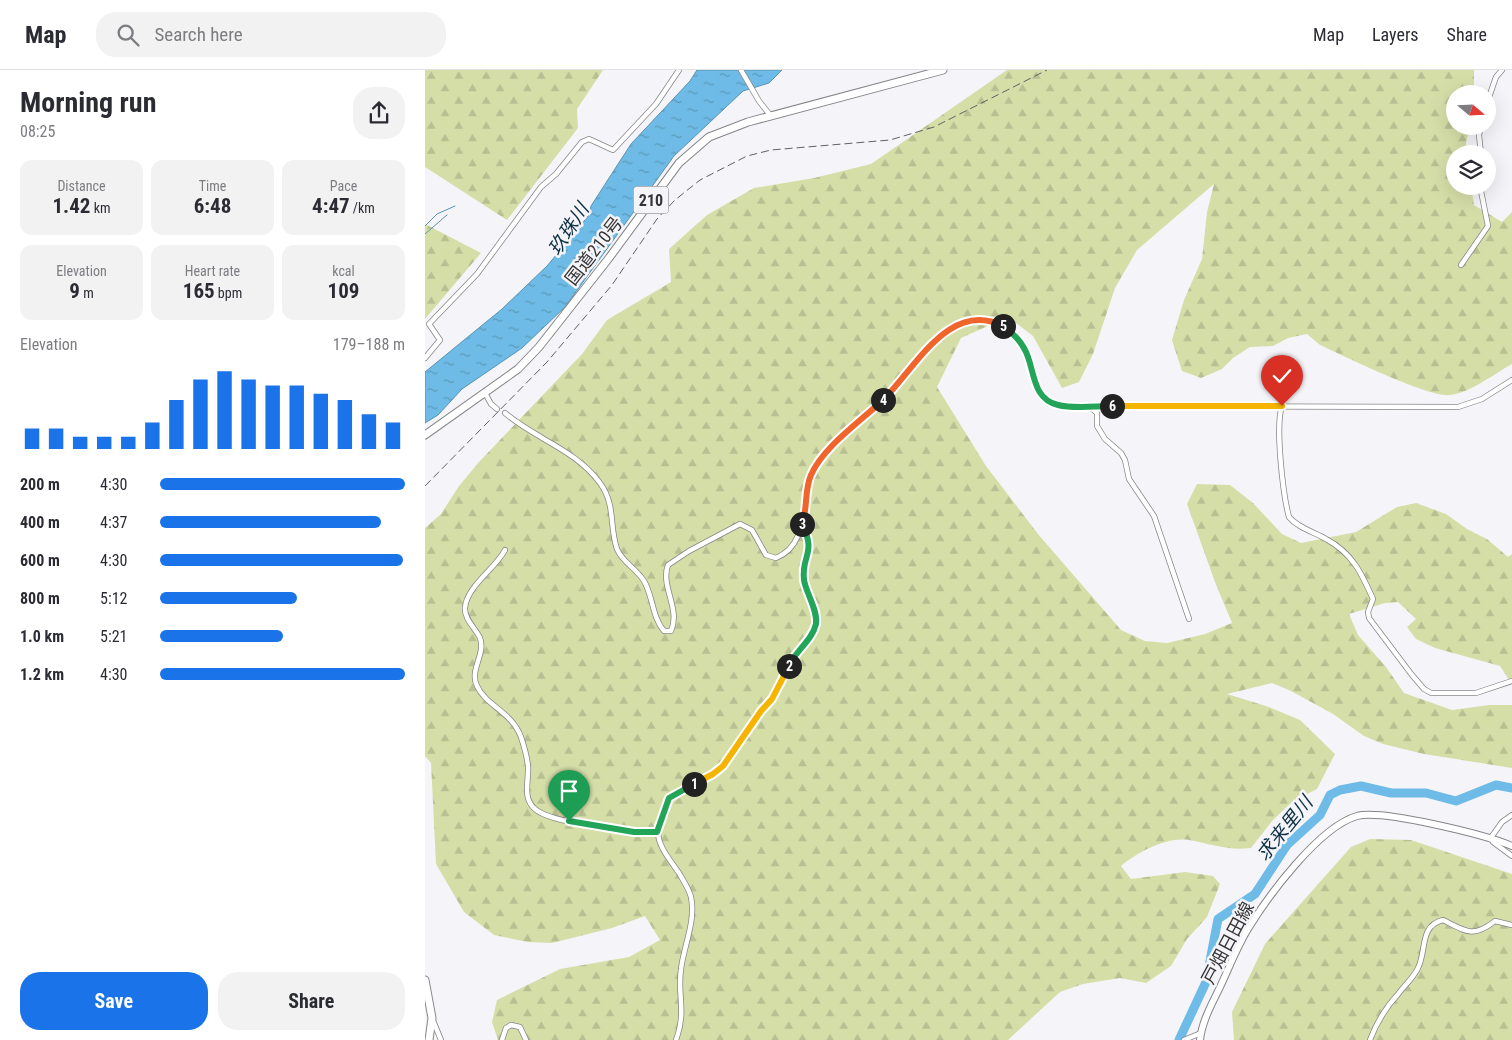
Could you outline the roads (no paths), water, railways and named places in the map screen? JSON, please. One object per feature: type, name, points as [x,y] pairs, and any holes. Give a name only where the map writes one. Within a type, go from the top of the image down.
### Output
[{"type":"highway","name":"国道210号","points":[[425,435],[518,370],[539,347],[609,258],[679,163],[709,137],[770,115],[943,70]]},
{"type":"highway","points":[[425,980],[432,1018],[429,1040]]},
{"type":"main road","name":"戸畑日田線","points":[[1201,1037],[1203,1023],[1248,930],[1270,896],[1302,858],[1334,828],[1356,816],[1377,814],[1490,839],[1512,846]]},
{"type":"street","points":[[425,358],[440,340],[429,324],[477,274],[541,187],[556,174],[582,142],[589,139],[613,150],[656,104],[679,70]]},
{"type":"street","points":[[741,70],[759,101],[770,115]]},
{"type":"street","points":[[1493,85],[1499,71]]},
{"type":"street","points":[[1461,265],[1488,226],[1482,195]]},
{"type":"street","points":[[505,412],[518,424],[561,448],[585,466],[599,482],[612,507],[618,551],[643,579],[658,623],[664,631],[671,631],[673,623],[667,574],[671,562],[740,524],[752,530],[766,555],[775,558],[791,546],[802,524],[806,489],[815,467],[849,430],[900,383],[932,344],[948,329],[960,323],[976,320],[1002,325],[1014,334],[1025,349],[1036,387],[1044,398],[1059,406],[1458,407],[1482,399],[1512,380]]},
{"type":"street","points":[[485,393],[491,404],[497,409]]},
{"type":"street","points":[[1087,406],[1097,413],[1097,426],[1105,439],[1121,453],[1125,460],[1129,479],[1154,516],[1189,618]]},
{"type":"street","points":[[1282,406],[1279,413],[1281,458],[1289,517],[1351,557],[1373,599],[1368,612],[1369,618],[1412,675],[1424,689],[1431,693],[1477,693],[1512,681]]},
{"type":"street","points":[[676,1040],[683,1012],[680,970],[690,925],[692,906],[690,895],[663,850],[657,832],[669,798],[713,774],[723,766],[761,711],[772,699],[791,661],[809,638],[816,623],[804,578],[809,542],[808,534],[802,524]]},
{"type":"street","points":[[505,550],[501,558],[474,588],[465,606],[465,613],[480,639],[482,649],[475,671],[476,684],[483,694],[507,715],[521,736],[528,768],[527,798],[530,804],[538,812],[569,821],[634,832],[657,832]]},
{"type":"street","points":[[1490,839],[1502,822],[1512,815]]},
{"type":"street","points":[[1472,836],[1497,843],[1512,856]]},
{"type":"street","points":[[1370,1040],[1388,1007],[1418,968],[1424,939],[1428,930],[1435,922],[1443,920],[1476,933],[1481,932],[1495,921],[1512,925]]},
{"type":"street","points":[[432,1018],[441,1040]]},
{"type":"street","points":[[502,1040],[506,1028],[511,1025],[520,1027],[527,1040]]},
{"type":"street","points":[[1184,1040],[1201,1037]]},
{"type":"water","points":[[697,70],[782,70],[769,83],[743,91],[674,156],[565,307],[522,348],[462,389],[438,415],[425,423],[425,372],[502,309],[547,266],[589,215],[591,206],[631,144],[690,81]]},
{"type":"waterway","points":[[425,226],[437,214],[455,206]]},
{"type":"waterway","points":[[425,234],[447,215]]},
{"type":"waterway","name":"求来里川","points":[[1179,1040],[1206,982],[1218,919],[1255,894],[1287,845],[1320,815],[1330,795],[1340,790],[1361,786],[1391,793],[1426,793],[1456,801],[1496,785],[1512,788]]},
{"type":"railway","points":[[425,486],[547,362],[612,285],[657,219],[675,200],[700,180],[747,156],[771,150],[890,140],[934,127],[1047,70]]},
{"type":"water label","name":"玖珠川","points":[[568,229]]}]
